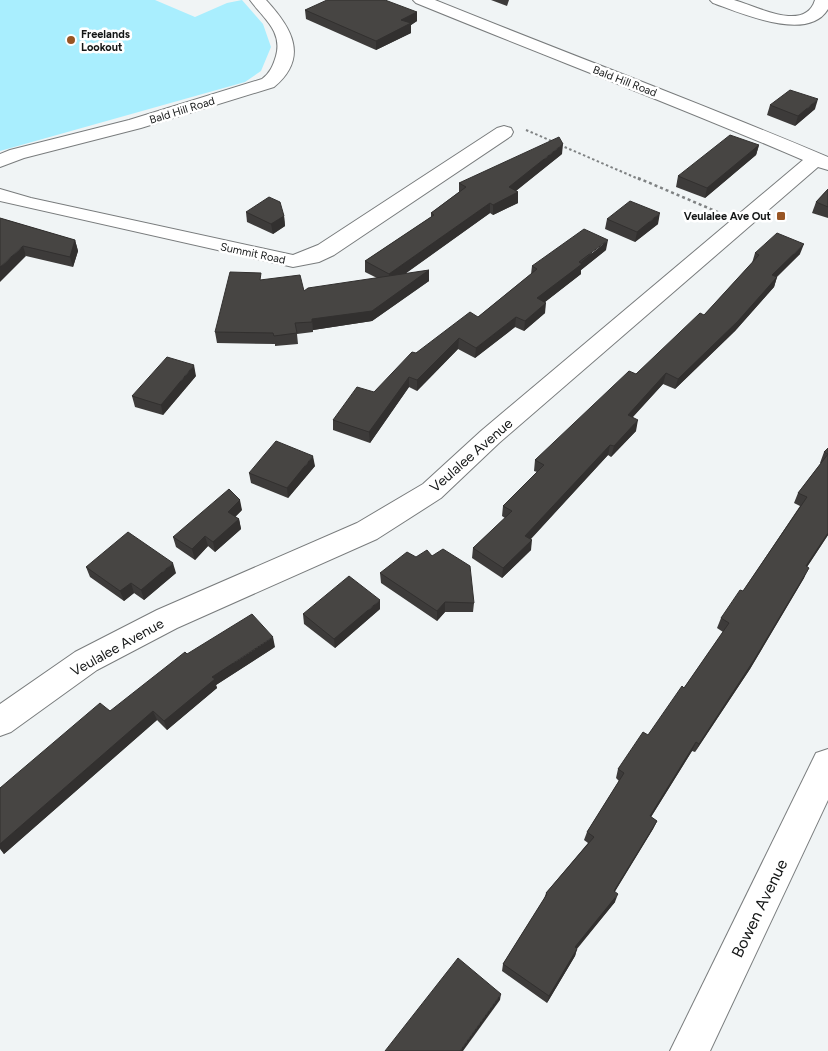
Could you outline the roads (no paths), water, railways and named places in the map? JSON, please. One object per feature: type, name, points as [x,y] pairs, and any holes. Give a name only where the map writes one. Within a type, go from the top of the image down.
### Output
[{"type":"street","name":"Bald Hill Road","points":[[0,161],[17,154],[135,124],[268,83],[281,69],[286,53],[287,39],[278,23],[258,0]]},
{"type":"street","name":"Bald Hill Road","points":[[421,0],[614,78],[705,111],[822,161]]},
{"type":"street","points":[[718,0],[777,19],[807,19],[821,6]]},
{"type":"street","points":[[751,0],[788,12],[821,6]]},
{"type":"street","name":"Summit Road","points":[[0,195],[17,201],[293,261],[311,257],[326,250],[504,132]]},
{"type":"street","name":"Veulalee Avenue","points":[[0,722],[86,661],[167,619],[367,531],[432,490],[490,437],[822,161]]},
{"type":"street","name":"Bowen Avenue","points":[[690,1051],[828,764]]},
{"type":"place","name":"Freelands Lookout","points":[[71,40]]},
{"type":"place","name":"Veulalee Ave Out","points":[[781,216]]}]
